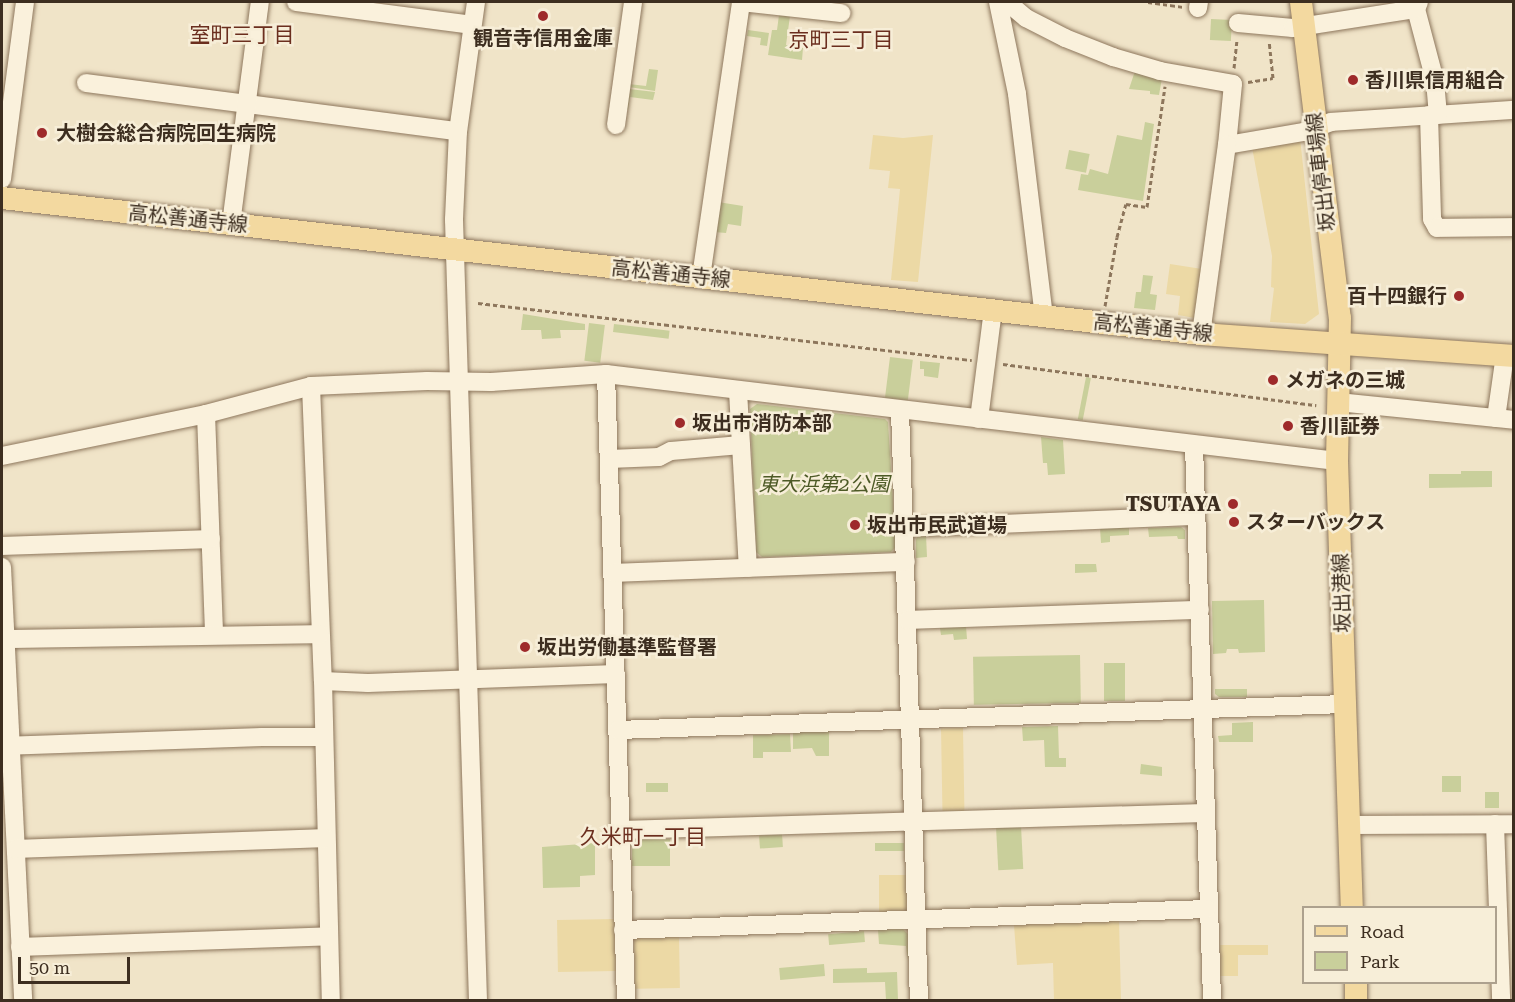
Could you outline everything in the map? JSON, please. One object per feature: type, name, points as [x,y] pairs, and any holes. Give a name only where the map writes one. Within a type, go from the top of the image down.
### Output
[{"type":"main road","name":"坂出停車場線","points":[[1301,2],[1340,318],[1340,344]]},
{"type":"main road","name":"高松善通寺線","points":[[2,198],[1201,334],[1340,344]]},
{"type":"main road","points":[[1340,344],[1509,356]]},
{"type":"main road","name":"坂出港線","points":[[1340,344],[1327,404],[1337,461],[1352,906]]},
{"type":"main road","points":[[1356,984],[1356,1000]]},
{"type":"street","points":[[2,179],[25,2]]},
{"type":"street","points":[[231,224],[260,2]]},
{"type":"street","points":[[296,2],[472,25]]},
{"type":"street","points":[[476,2],[458,131],[454,250],[478,1000]]},
{"type":"street","points":[[616,125],[633,2]]},
{"type":"street","points":[[701,277],[741,2],[841,13]]},
{"type":"street","points":[[998,2],[1017,94],[1044,316]]},
{"type":"street","points":[[1006,2],[1026,18],[1065,38],[1113,57],[1167,72],[1233,84],[1201,334]]},
{"type":"street","points":[[1238,23],[1269,27],[1305,26],[1417,5],[1435,81],[1431,219],[1437,228],[1514,227]]},
{"type":"street","points":[[86,83],[458,131]]},
{"type":"street","points":[[1227,145],[1304,132],[1315,127],[1343,121],[1514,110]]},
{"type":"street","points":[[979,419],[993,310]]},
{"type":"street","points":[[1327,404],[1505,419],[1509,356]]},
{"type":"street","points":[[606,375],[626,1000]]},
{"type":"street","points":[[2,456],[206,414],[310,386],[606,375],[1337,461]]},
{"type":"street","points":[[310,386],[323,681],[331,1000]]},
{"type":"street","points":[[738,391],[748,568]]},
{"type":"street","points":[[900,410],[908,620],[912,820],[920,1000]]},
{"type":"street","points":[[206,414],[214,635]]},
{"type":"street","points":[[609,459],[659,457],[671,450],[741,445]]},
{"type":"street","points":[[1194,445],[1207,909],[1212,1000]]},
{"type":"street","points":[[904,528],[1195,516]]},
{"type":"street","points":[[2,546],[211,539]]},
{"type":"street","points":[[614,573],[906,562]]},
{"type":"street","points":[[2,567],[7,746],[16,849],[23,1000]]},
{"type":"street","points":[[908,620],[1200,610]]},
{"type":"street","points":[[4,639],[320,634]]},
{"type":"street","points":[[323,681],[368,683],[616,674]]},
{"type":"street","points":[[618,730],[910,717],[1346,704]]},
{"type":"street","points":[[7,746],[323,737]]},
{"type":"street","points":[[621,830],[1205,813]]},
{"type":"street","points":[[1350,825],[1504,824],[1501,1000]]},
{"type":"street","points":[[16,849],[326,838]]},
{"type":"street","points":[[623,930],[1207,909]]},
{"type":"street","points":[[20,946],[329,936]]},
{"type":"path","points":[[1148,2],[1199,5]]},
{"type":"path","points":[[1238,23],[1233,84],[1273,78],[1269,27]]},
{"type":"path","points":[[1102,323],[1117,237],[1126,204],[1147,207],[1167,72]]},
{"type":"path","points":[[478,303],[1327,404]]},
{"type":"green space","points":[[779,15],[790,16],[786,45],[803,48],[802,60],[768,55],[772,30],[777,30]]},
{"type":"green space","points":[[1211,19],[1232,20],[1231,41],[1210,40]]},
{"type":"green space","points":[[748,30],[769,33],[767,46],[760,45],[761,38],[747,36]]},
{"type":"green space","points":[[649,69],[658,70],[655,91],[629,87],[629,84],[646,86]]},
{"type":"green space","points":[[1135,71],[1162,78],[1159,95],[1150,94],[1150,91],[1129,89]]},
{"type":"green space","points":[[629,89],[655,92],[653,100],[630,97],[628,110],[626,109]]},
{"type":"green space","points":[[1145,122],[1154,124],[1143,201],[1078,190],[1081,174],[1088,175],[1090,169],[1108,174],[1117,135],[1142,140]]},
{"type":"green space","points":[[1069,150],[1090,154],[1086,173],[1065,169]]},
{"type":"green space","points":[[718,202],[743,206],[741,226],[728,224],[726,233],[714,232]]},
{"type":"green space","points":[[1143,275],[1153,276],[1150,294],[1157,295],[1155,310],[1134,308],[1136,292],[1141,292]]},
{"type":"green space","points":[[523,314],[585,324],[585,330],[560,330],[561,338],[542,339],[541,330],[521,330]]},
{"type":"green space","points":[[589,323],[605,325],[600,363],[584,361]]},
{"type":"green space","points":[[614,324],[670,331],[669,339],[613,332]]},
{"type":"green space","points":[[890,357],[913,360],[908,400],[885,398]]},
{"type":"green space","points":[[920,361],[940,363],[938,378],[924,376],[924,369],[920,369]]},
{"type":"green space","points":[[1086,377],[1091,378],[1083,420],[1078,419]]},
{"type":"green space","name":"東大浜第2公園","points":[[757,404],[885,419],[888,422],[896,547],[891,552],[762,557],[756,552],[750,409]]},
{"type":"green space","points":[[1041,437],[1063,440],[1065,474],[1048,475],[1047,463],[1043,463]]},
{"type":"green space","points":[[1461,471],[1492,471],[1492,487],[1429,488],[1429,474],[1461,474]]},
{"type":"green space","points":[[1129,527],[1129,535],[1110,536],[1110,542],[1101,543],[1100,528]]},
{"type":"green space","points":[[1181,527],[1185,530],[1185,539],[1178,539],[1177,536],[1149,537],[1148,528]]},
{"type":"green space","points":[[926,535],[927,557],[916,558],[916,539],[918,536]]},
{"type":"green space","points":[[1075,564],[1096,564],[1097,572],[1075,573]]},
{"type":"green space","points":[[1264,600],[1265,652],[1239,653],[1238,649],[1227,649],[1226,653],[1213,654],[1212,601]]},
{"type":"green space","points":[[966,626],[967,639],[954,640],[953,634],[941,635],[940,628]]},
{"type":"green space","points":[[1080,655],[1081,703],[974,705],[973,657]]},
{"type":"green space","points":[[1104,663],[1125,663],[1125,701],[1104,701]]},
{"type":"green space","points":[[1215,689],[1247,689],[1247,697],[1219,697],[1215,694]]},
{"type":"green space","points":[[1253,722],[1253,742],[1219,742],[1218,736],[1232,735],[1232,723]]},
{"type":"green space","points":[[1058,726],[1059,758],[1066,758],[1066,767],[1045,767],[1044,740],[1023,741],[1022,727]]},
{"type":"green space","points":[[829,731],[829,756],[816,756],[812,748],[793,749],[793,732]]},
{"type":"green space","points":[[790,734],[791,752],[763,752],[763,758],[753,758],[753,735]]},
{"type":"green space","points":[[1141,764],[1162,767],[1162,776],[1140,774]]},
{"type":"green space","points":[[1442,776],[1461,776],[1461,792],[1442,792]]},
{"type":"green space","points":[[646,783],[668,783],[668,792],[646,792]]},
{"type":"green space","points":[[1485,792],[1499,792],[1499,808],[1485,808]]},
{"type":"green space","points":[[1021,826],[1023,869],[998,870],[996,827]]},
{"type":"green space","points":[[782,834],[783,847],[760,849],[759,836]]},
{"type":"green space","points":[[632,839],[670,839],[670,866],[632,866]]},
{"type":"green space","points":[[595,843],[595,875],[580,876],[580,887],[543,888],[542,847]]},
{"type":"green space","points":[[875,843],[904,843],[904,851],[875,851]]},
{"type":"green space","points":[[903,929],[908,934],[908,960],[906,946],[879,944],[878,930]]},
{"type":"green space","points":[[864,931],[865,942],[829,945],[828,934]]},
{"type":"green space","points":[[824,964],[825,976],[780,980],[779,968]]},
{"type":"green space","points":[[867,968],[867,973],[897,972],[898,1000],[886,1000],[885,982],[833,983],[833,969]]},
{"type":"sand","points":[[873,135],[903,138],[933,135],[918,282],[891,280],[900,189],[888,188],[890,171],[869,169]]},
{"type":"sand","points":[[1300,138],[1319,314],[1305,324],[1270,322],[1274,288],[1271,287],[1272,256],[1252,147]]},
{"type":"sand","points":[[1170,264],[1202,269],[1195,318],[1178,315],[1180,296],[1166,294]]},
{"type":"sand","points":[[941,728],[963,728],[964,811],[942,811]]},
{"type":"sand","points":[[879,875],[908,875],[908,913],[879,913]]},
{"type":"sand","points":[[615,919],[616,971],[558,972],[557,920]]},
{"type":"sand","points":[[1119,919],[1121,1000],[1054,1000],[1053,963],[1017,965],[1014,925]]},
{"type":"sand","points":[[679,936],[680,988],[635,989],[634,937]]},
{"type":"sand","points":[[1220,945],[1268,945],[1268,955],[1238,955],[1238,976],[1220,976]]},
{"type":"place","name":"観音寺信用金庫","points":[[543,16]]},
{"type":"place","name":"香川県信用組合","points":[[1353,80]]},
{"type":"place","name":"大樹会総合病院回生病院","points":[[42,133]]},
{"type":"place","name":"百十四銀行","points":[[1459,296]]},
{"type":"place","name":"メガネの三城","points":[[1273,380]]},
{"type":"place","name":"坂出市消防本部","points":[[680,423]]},
{"type":"place","name":"香川証券","points":[[1288,426]]},
{"type":"place","name":"TSUTAYA","points":[[1233,504]]},
{"type":"place","name":"スターバックス","points":[[1234,522]]},
{"type":"place","name":"坂出市民武道場","points":[[855,525]]},
{"type":"place","name":"坂出労働基準監督署","points":[[525,647]]},
{"type":"district","name":"室町三丁目","points":[[242,35]]},
{"type":"district","name":"京町三丁目","points":[[841,40]]},
{"type":"district","name":"久米町一丁目","points":[[643,837]]}]
